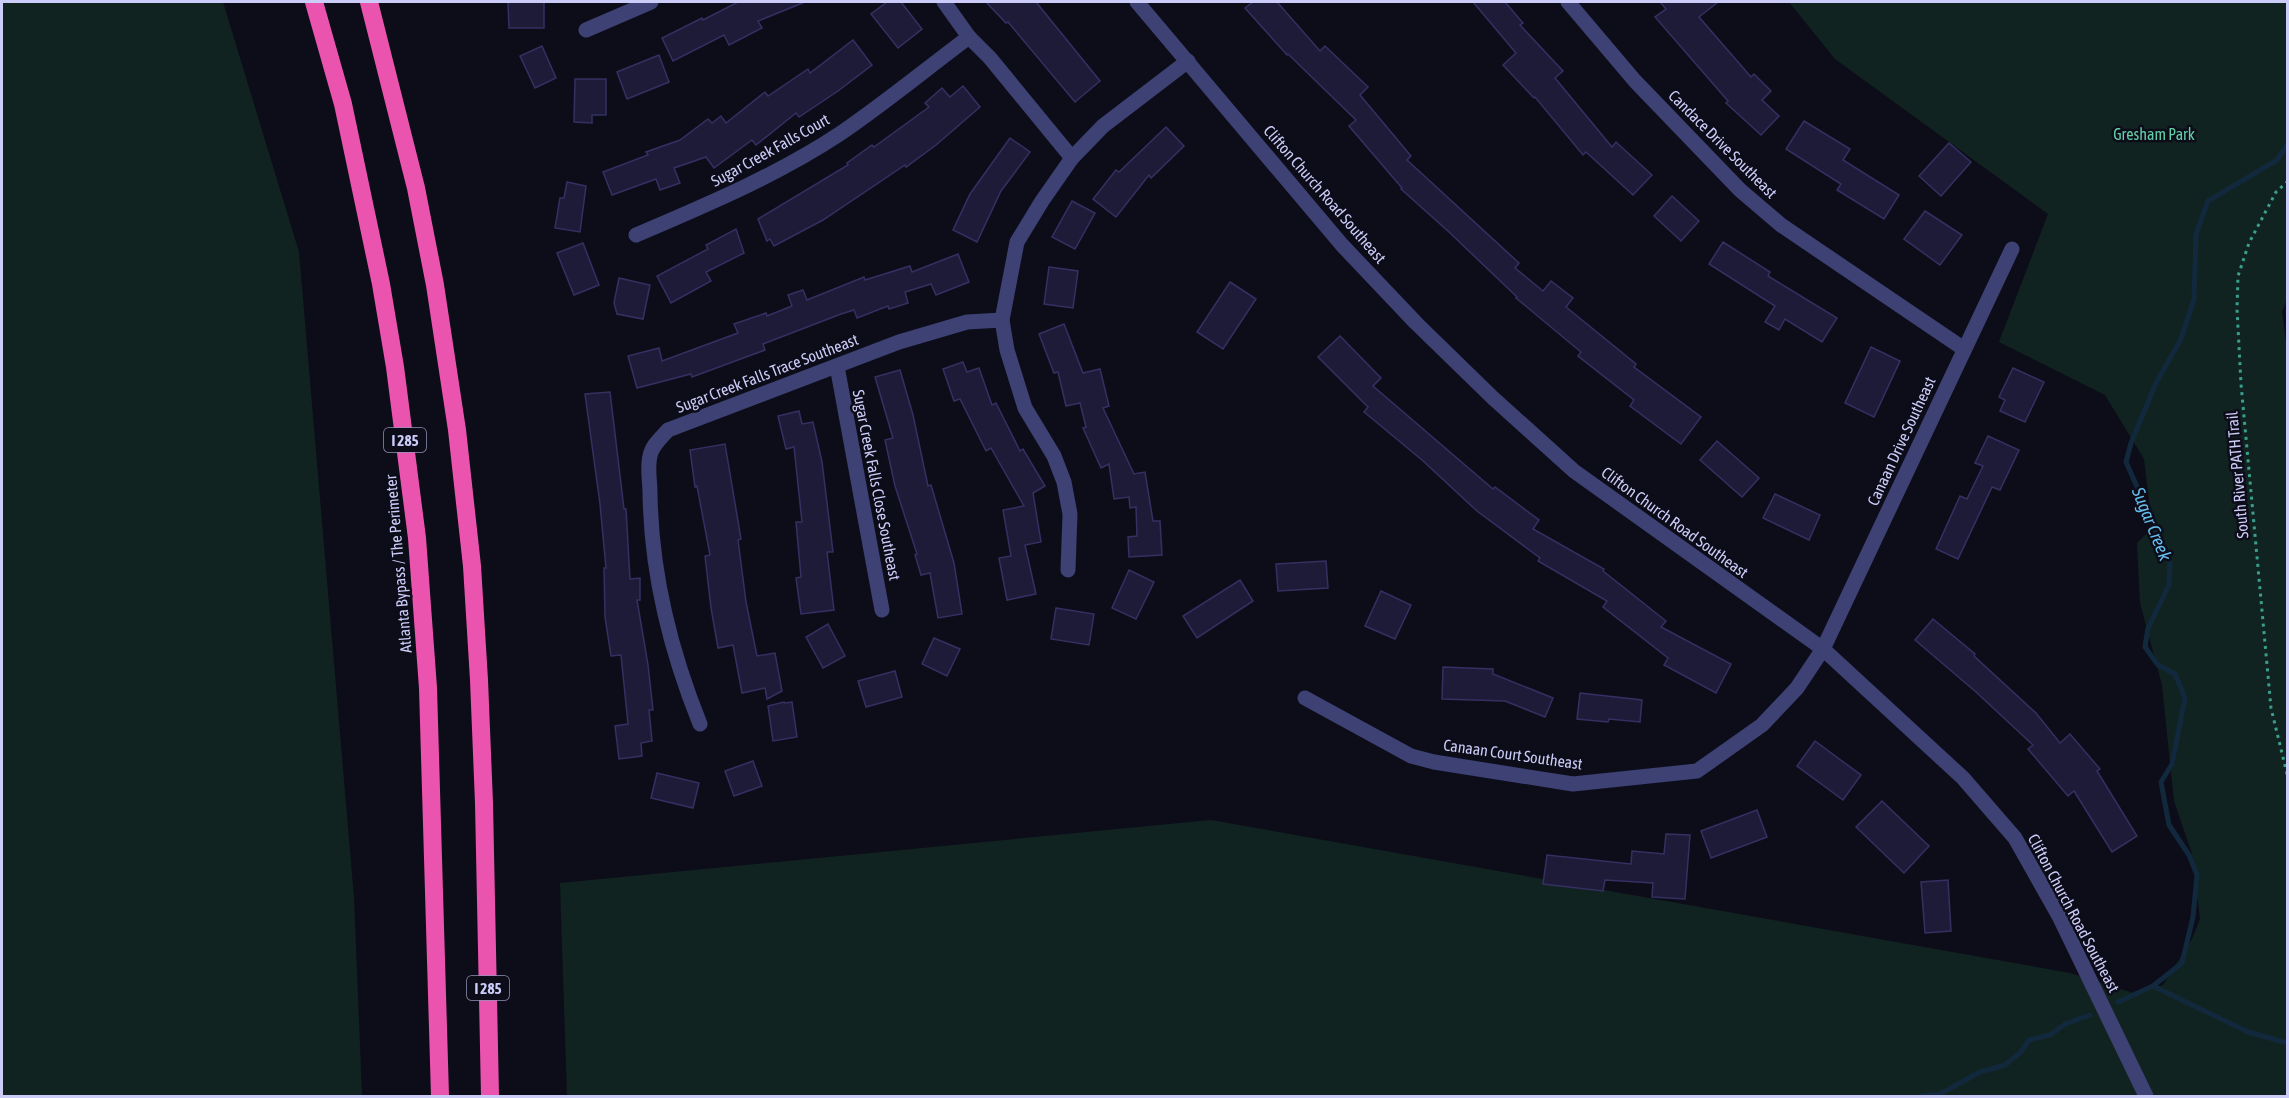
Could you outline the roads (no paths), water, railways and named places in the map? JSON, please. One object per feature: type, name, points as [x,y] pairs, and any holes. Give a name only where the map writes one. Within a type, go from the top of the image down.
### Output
[{"type":"highway","name":"Atlanta Bypass / The Perimeter","points":[[314,2],[343,104],[381,284],[406,444],[417,538],[428,688],[440,1096]]},
{"type":"highway","name":"I 285","points":[[369,2],[416,188],[435,285],[457,430],[473,578],[482,736],[490,1096]]},
{"type":"street","points":[[586,30],[651,2]]},
{"type":"street","points":[[944,2],[969,37],[990,57],[1072,158]]},
{"type":"street","name":"Clifton Church Road Southeast","points":[[1137,2],[1342,245],[1493,399],[1574,471],[1823,649],[1963,778],[2015,838],[2059,916],[2146,1096]]},
{"type":"street","name":"Candace Drive Southeast","points":[[1568,2],[1635,81],[1740,190],[1781,225],[1964,349]]},
{"type":"street","name":"Sugar Creek Falls Court","points":[[636,235],[702,207],[796,159],[840,133],[969,37]]},
{"type":"street","points":[[1068,570],[1070,514],[1064,482],[1054,456],[1025,408],[1007,350],[1002,320],[1017,242],[1072,158],[1103,126],[1188,61]]},
{"type":"street","name":"Canaan Drive Southeast","points":[[1823,649],[2012,249]]},
{"type":"street","name":"Sugar Creek Falls Trace Southeast","points":[[700,724],[680,675],[668,629],[650,508],[650,456],[657,441],[668,430],[899,342],[967,322],[1002,320]]},
{"type":"street","name":"Sugar Creek Falls Close Southeast","points":[[837,366],[882,610]]},
{"type":"street","name":"Canaan Court Southeast","points":[[1305,698],[1411,756],[1434,762],[1573,784],[1584,783],[1697,771],[1762,725],[1797,688],[1823,649]]},
{"type":"waterway","name":"Sugar Creek","points":[[2118,1002],[2153,986],[2182,963],[2193,917],[2197,875],[2189,855],[2169,825],[2161,782],[2172,764],[2185,698],[2175,674],[2158,665],[2145,647],[2148,628],[2169,585],[2170,561],[2126,462],[2131,443],[2156,383],[2181,339],[2194,299],[2196,234],[2208,201],[2277,160],[2288,144]]},
{"type":"waterway","points":[[2153,986],[2248,1032],[2288,1043]]},
{"type":"waterway","name":"Sugar Creek","points":[[1922,1096],[1940,1094],[1980,1072],[2005,1065],[2021,1052],[2029,1040],[2050,1035],[2065,1024],[2090,1015]]},
{"type":"park label","name":"Gresham Park","points":[[2154,134]]}]
